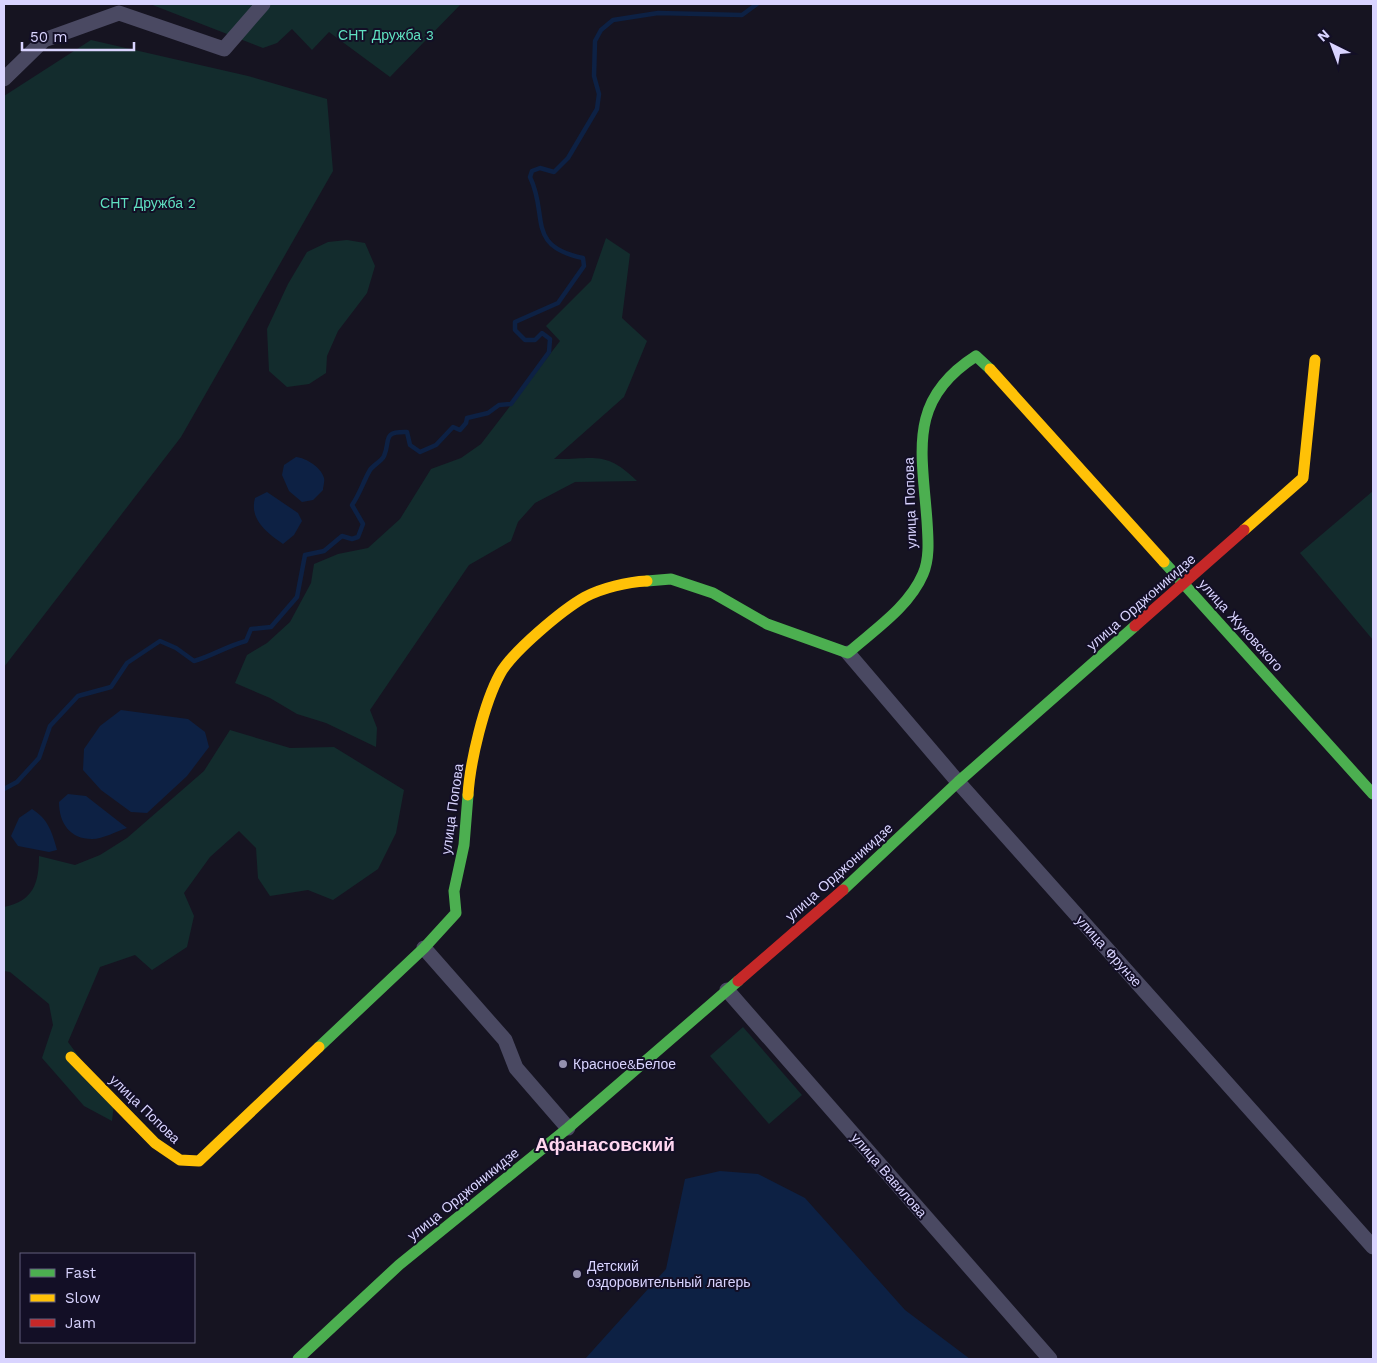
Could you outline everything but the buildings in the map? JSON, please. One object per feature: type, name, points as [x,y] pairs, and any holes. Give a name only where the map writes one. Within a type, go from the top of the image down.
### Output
[{"type":"street","points":[[101,21],[111,4]]},
{"type":"street","points":[[4,79],[44,40],[119,13],[224,49],[263,4]]},
{"type":"street","name":"улица Попова","points":[[71,1057],[162,1149],[180,1160],[199,1161],[424,948],[456,913],[454,891],[464,845],[469,780],[485,714],[500,673],[535,634],[586,597],[631,582],[671,579],[713,593],[767,624],[848,652],[907,600],[924,572],[928,548],[924,423],[930,401],[942,384],[963,364],[976,356],[986,364]]},
{"type":"street","name":"улица Орджоникидзе","points":[[298,1359],[399,1265],[568,1128],[848,886],[958,782],[1184,585],[1303,478],[1315,360]]},
{"type":"street","name":"улица Жуковского","points":[[986,364],[1373,794]]},
{"type":"street","name":"улица Фрунзе","points":[[848,652],[958,782],[1373,1247]]},
{"type":"street","points":[[424,948],[505,1040],[516,1068],[568,1128]]},
{"type":"street","name":"улица Вавилова","points":[[727,990],[1050,1359]]},
{"type":"green space","name":"СНТ Дружба 3","points":[[150,4],[461,4],[390,77],[329,32],[312,50],[292,29],[277,43],[263,48]]},
{"type":"green space","name":"СНТ Дружба 2","points":[[91,40],[248,76],[327,99],[333,171],[181,437],[4,667],[4,96]]},
{"type":"green space","points":[[606,238],[630,254],[622,318],[647,341],[624,397],[554,459],[598,458],[607,460],[626,471],[637,481],[575,482],[535,503],[518,522],[511,541],[469,565],[370,710],[377,728],[376,747],[326,723],[297,714],[270,698],[235,683],[247,655],[267,643],[290,622],[311,583],[314,564],[338,554],[368,548],[400,519],[431,469],[461,458],[481,444],[560,341],[546,326],[591,281]]},
{"type":"green space","points":[[347,240],[365,243],[375,266],[367,293],[338,331],[327,356],[326,373],[309,384],[287,387],[269,371],[267,329],[288,284],[307,252],[328,242]]},
{"type":"green space","points":[[1373,491],[1373,640],[1300,553]]},
{"type":"green space","points":[[230,730],[290,748],[334,747],[404,790],[396,833],[378,869],[333,900],[308,890],[270,896],[258,878],[256,848],[239,831],[210,857],[184,893],[194,916],[187,947],[152,970],[135,955],[100,967],[68,1042],[114,1104],[112,1121],[84,1106],[42,1058],[53,1025],[49,1004],[10,972],[4,971],[4,907],[28,896],[36,883],[39,856],[75,865],[100,855],[127,838],[204,771]]},
{"type":"green space","points":[[743,1027],[802,1095],[769,1124],[710,1056]]},
{"type":"water","points":[[296,457],[313,464],[320,470],[324,478],[323,490],[313,500],[302,502],[289,491],[282,475],[284,465]]},
{"type":"water","points":[[267,492],[298,513],[302,521],[294,535],[283,544],[271,535],[257,519],[254,506],[255,498]]},
{"type":"water","points":[[121,710],[188,719],[205,732],[209,747],[187,776],[147,813],[131,812],[101,790],[83,770],[84,749],[100,726]]},
{"type":"water","points":[[68,794],[86,796],[127,828],[96,839],[84,838],[72,833],[61,817],[59,802]]},
{"type":"water","points":[[32,809],[49,826],[57,850],[49,852],[18,846],[11,836],[19,818]]},
{"type":"water","points":[[720,1171],[758,1174],[805,1198],[905,1310],[970,1359],[585,1359],[666,1269],[685,1179]]},
{"type":"waterway","points":[[4,789],[17,782],[39,758],[50,726],[78,696],[111,687],[127,663],[160,641],[176,648],[194,661],[246,641],[251,629],[271,627],[297,597],[305,555],[324,551],[342,536],[352,539],[358,537],[363,524],[352,505],[370,470],[384,456],[390,435],[407,432],[410,445],[420,452],[436,445],[453,427],[460,430],[466,423],[467,418],[488,413],[499,405],[511,404],[549,352],[550,339],[542,333],[535,340],[525,340],[515,330],[515,322],[558,303],[584,266],[583,258],[565,253],[553,246],[546,237],[542,228],[535,191],[530,177],[532,171],[540,168],[554,172],[568,158],[597,109],[599,94],[594,76],[595,41],[601,30],[613,20],[658,13],[742,15],[757,4]]},
{"type":"traffic: fast","points":[[647,581],[671,579],[713,593],[767,624],[848,653],[900,607],[917,586],[925,568],[928,555],[928,541],[922,450],[924,429],[929,409],[939,390],[954,373],[976,356],[990,369]]},
{"type":"traffic: fast","points":[[1164,562],[1373,794]]},
{"type":"traffic: fast","points":[[843,890],[958,782],[1135,626]]},
{"type":"traffic: fast","points":[[319,1047],[424,948],[456,913],[454,891],[464,845],[468,795]]},
{"type":"traffic: fast","points":[[298,1359],[399,1265],[568,1128],[738,981]]},
{"type":"traffic: slow","points":[[1244,530],[1303,478],[1315,360]]},
{"type":"traffic: slow","points":[[990,369],[1164,562]]},
{"type":"traffic: slow","points":[[468,795],[475,750],[483,716],[494,686],[506,665],[538,632],[585,597],[615,586],[647,581]]},
{"type":"traffic: slow","points":[[71,1057],[155,1143],[180,1160],[199,1161],[319,1047]]},
{"type":"traffic: jam","points":[[1135,626],[1244,530]]},
{"type":"traffic: jam","points":[[738,981],[843,890]]},
{"type":"place","name":"Красное&Белое","points":[[563,1064]]},
{"type":"place","name":"Детский оздоровительный лагерь","points":[[577,1274]]},
{"type":"district","name":"Афанасовский","points":[[605,1144]]}]
